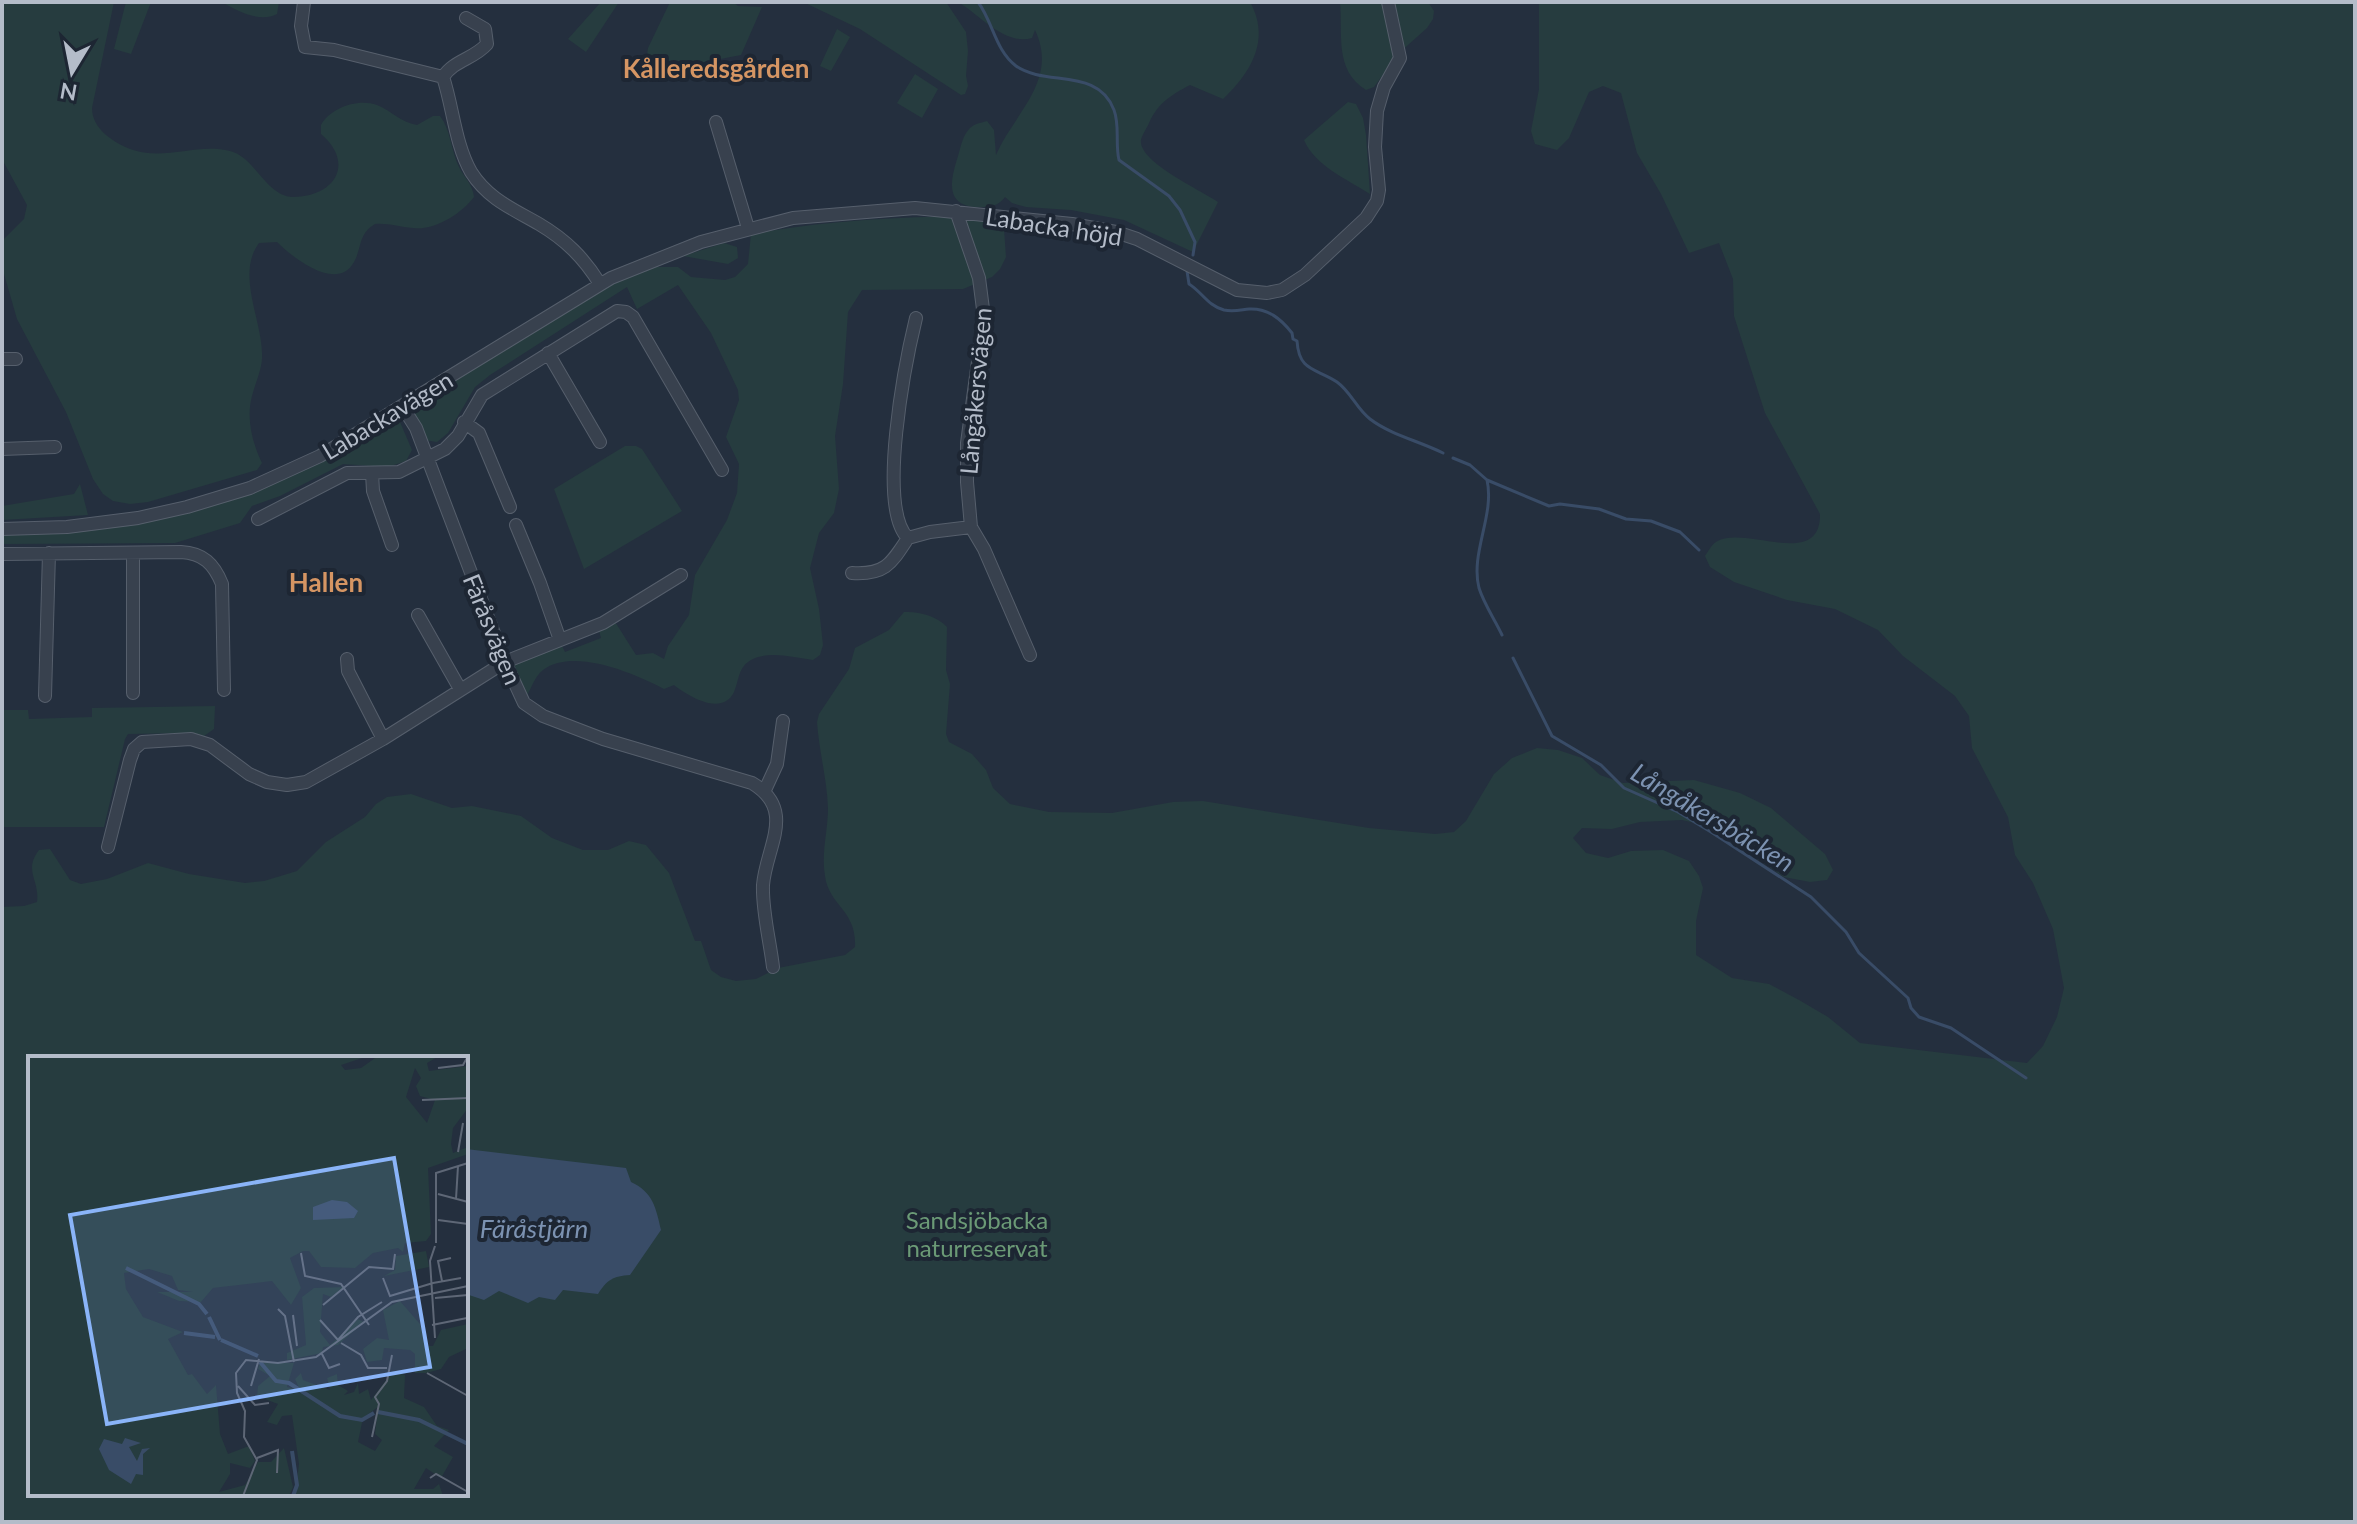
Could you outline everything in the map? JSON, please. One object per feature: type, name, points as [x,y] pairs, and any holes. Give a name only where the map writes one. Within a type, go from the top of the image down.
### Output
[{"type":"street","points":[[304,2],[301,26],[305,47],[334,50],[443,77]]},
{"type":"street","name":"Labacka höjd","points":[[956,211],[1116,232],[1237,290],[1257,293],[1282,290],[1305,275],[1366,218],[1377,201],[1377,111],[1384,87],[1400,58],[1388,2]]},
{"type":"street","points":[[443,77],[452,66],[479,53],[487,44],[485,29],[466,18]]},
{"type":"street","points":[[443,77],[472,174],[497,201],[538,223],[579,253],[600,284]]},
{"type":"street","points":[[716,122],[748,228]]},
{"type":"street","name":"Labackavägen","points":[[2,529],[102,524],[162,514],[213,500],[287,473],[320,456],[600,284],[689,246],[793,218],[915,208],[956,211]]},
{"type":"street","name":"Långåkersvägen","points":[[956,211],[979,278],[984,317],[967,443],[971,527],[984,549],[1030,655]]},
{"type":"street","points":[[258,519],[347,473],[399,472],[445,449],[458,436],[482,395],[611,314],[626,312],[633,317],[722,470]]},
{"type":"street","points":[[908,538],[899,525],[895,435],[916,318]]},
{"type":"street","points":[[548,353],[600,442]]},
{"type":"street","points":[[2,359],[16,359]]},
{"type":"street","name":"Färåsvägen","points":[[402,406],[416,428],[505,662],[524,703],[543,716],[603,739],[729,775],[765,790]]},
{"type":"street","points":[[464,422],[479,433],[510,507]]},
{"type":"street","points":[[2,449],[55,447]]},
{"type":"street","points":[[372,473],[373,491],[392,545]]},
{"type":"street","points":[[516,525],[560,640]]},
{"type":"street","points":[[852,573],[868,574],[883,569],[897,556],[908,538],[971,527]]},
{"type":"street","points":[[45,696],[49,553]]},
{"type":"street","points":[[133,553],[133,693]]},
{"type":"street","points":[[2,554],[195,553],[217,571],[222,584],[224,690]]},
{"type":"street","points":[[108,847],[130,760],[134,749],[142,742],[177,739],[202,741],[249,774],[267,782],[287,785],[306,782],[383,739],[505,662],[603,623],[681,575]]},
{"type":"street","points":[[418,615],[460,689]]},
{"type":"street","points":[[347,659],[348,671],[383,739]]},
{"type":"street","points":[[773,967],[763,887],[776,819],[775,807],[765,790],[777,764],[783,721]]},
{"type":"green space","points":[[2,2],[114,2],[92,108],[100,129],[126,147],[141,152],[230,151],[247,161],[268,184],[284,195],[307,196],[320,191],[336,177],[337,156],[332,145],[321,134],[321,125],[338,109],[370,103],[411,124],[417,125],[433,116],[440,116],[444,122],[456,161],[474,197],[455,215],[430,227],[375,224],[363,237],[354,262],[346,271],[337,274],[326,273],[303,263],[277,242],[259,243],[252,256],[250,284],[262,359],[250,413],[253,438],[262,463],[257,470],[148,502],[130,504],[113,501],[103,494],[93,479],[66,412],[17,319],[2,267],[3,240],[24,219],[27,205],[2,159]]},
{"type":"green space","points":[[126,2],[151,2],[131,54],[114,49]]},
{"type":"green space","points":[[222,2],[279,2],[277,14],[256,17]]},
{"type":"green space","points":[[601,2],[619,2],[586,52],[568,39]]},
{"type":"green space","points":[[670,2],[733,2],[738,6],[762,7],[741,55],[669,69],[647,55]]},
{"type":"green space","points":[[803,2],[946,2],[966,32],[968,86],[965,94],[961,95],[860,29]]},
{"type":"green space","points":[[958,2],[1250,2],[1259,29],[1258,42],[1255,55],[1242,78],[1223,99],[1190,85],[1177,92],[1157,110],[1141,140],[1149,157],[1160,166],[1218,202],[1193,252],[1124,220],[1071,210],[1026,207],[1012,203],[1005,197],[996,205],[984,207],[971,207],[956,199],[953,176],[965,134],[973,126],[987,121],[994,130],[996,155],[1031,96],[1042,65],[1035,30],[1032,38],[1012,38]]},
{"type":"green space","points":[[1340,2],[1428,2],[1434,11],[1433,19],[1399,53],[1374,87],[1366,90],[1356,82],[1345,62]]},
{"type":"green space","name":"Sandsjöbacka naturreservat","points":[[1539,2],[2355,2],[2355,1522],[2,1522],[2,907],[37,902],[32,864],[39,850],[50,849],[70,880],[81,884],[107,879],[148,863],[189,874],[245,883],[264,881],[297,871],[326,842],[365,817],[387,797],[411,794],[452,808],[472,806],[521,816],[552,838],[583,850],[608,850],[629,841],[646,845],[669,873],[695,941],[701,941],[711,970],[721,977],[736,981],[756,979],[778,968],[845,955],[855,947],[854,935],[852,925],[832,895],[825,876],[828,808],[817,722],[819,714],[849,669],[855,648],[889,630],[904,612],[927,615],[947,627],[946,670],[950,684],[946,734],[949,742],[972,754],[986,770],[993,788],[1010,804],[1049,812],[1112,813],[1173,802],[1203,801],[1369,828],[1435,834],[1454,832],[1466,821],[1494,774],[1512,758],[1537,748],[1558,750],[1582,758],[1600,775],[1623,783],[1694,780],[1740,793],[1771,808],[1825,854],[1833,870],[1827,880],[1810,882],[1784,877],[1711,827],[1682,820],[1640,822],[1612,829],[1582,828],[1573,838],[1586,853],[1608,858],[1631,851],[1663,850],[1689,861],[1703,888],[1696,921],[1696,955],[1732,978],[1769,984],[1799,1000],[1828,1017],[1860,1043],[2027,1063],[2043,1046],[2057,1017],[2064,988],[2053,929],[2033,883],[2015,855],[2008,817],[1972,748],[1969,716],[1955,696],[1903,656],[1878,630],[1835,609],[1787,600],[1734,582],[1710,567],[1705,556],[1716,542],[1729,538],[1779,543],[1808,540],[1817,531],[1820,514],[1765,413],[1734,316],[1733,279],[1719,243],[1689,253],[1637,153],[1621,93],[1603,86],[1589,92],[1569,138],[1557,150],[1535,144],[1531,131],[1539,89]]},
{"type":"green space","points":[[837,29],[850,37],[831,71],[820,66]]},
{"type":"green space","points":[[915,74],[938,89],[922,118],[897,103]]},
{"type":"green space","points":[[1348,102],[1356,104],[1363,118],[1370,194],[1324,165],[1304,140]]},
{"type":"green space","points":[[968,216],[999,220],[1004,229],[1006,257],[992,277],[963,289],[862,290],[848,312],[843,384],[835,436],[839,489],[834,513],[819,533],[810,568],[819,609],[823,645],[820,655],[813,660],[773,655],[751,660],[741,670],[734,692],[722,703],[705,702],[674,685],[664,689],[604,665],[571,661],[543,670],[526,697],[511,662],[560,642],[565,652],[601,638],[598,627],[612,617],[636,655],[653,653],[664,659],[668,646],[689,615],[695,575],[727,520],[737,493],[739,464],[726,437],[739,400],[738,390],[711,333],[678,285],[637,309],[627,287],[490,375],[475,387],[448,433],[437,442],[424,440],[413,416],[415,400],[593,293],[649,267],[678,267],[691,277],[725,280],[735,277],[748,264],[751,234],[859,220]]},
{"type":"green space","points":[[724,243],[737,247],[738,258],[728,264],[683,256]]},
{"type":"green space","points":[[391,419],[400,422],[412,450],[406,461],[388,467],[343,464],[280,496],[252,506],[240,523],[175,543],[2,544],[2,533],[201,509]]},
{"type":"green space","points":[[625,446],[642,449],[682,511],[584,569],[554,489]]},
{"type":"green space","points":[[80,484],[88,515],[2,520],[2,506],[74,494]]},
{"type":"green space","points":[[215,706],[214,729],[204,736],[185,733],[128,734],[104,827],[2,827],[2,710],[28,710],[29,719],[92,717],[92,708]]},
{"type":"water","name":"Färåstjärn","points":[[468,1149],[626,1168],[631,1182],[644,1191],[652,1202],[661,1230],[630,1275],[611,1280],[598,1294],[563,1290],[555,1300],[539,1297],[528,1303],[499,1291],[484,1300],[468,1295]]},
{"type":"waterway","points":[[978,2],[1003,52],[1016,66],[1042,76],[1084,83],[1106,97],[1116,116],[1119,160],[1169,196],[1180,210],[1195,242],[1193,255]]},
{"type":"waterway","points":[[1187,271],[1189,284],[1218,308],[1230,311],[1256,309],[1279,319],[1297,341],[1305,364],[1342,386],[1378,425],[1443,453]]},
{"type":"waterway","name":"Långåkersbäcken","points":[[1453,458],[1470,465],[1487,480],[1488,507],[1477,575],[1481,594],[1502,635]]},
{"type":"waterway","points":[[1487,480],[1549,506],[1560,504],[1599,509],[1626,519],[1651,521],[1680,532],[1699,550]]},
{"type":"waterway","name":"Långåkersbäcken","points":[[1513,658],[1552,736],[1601,765],[1624,788],[1678,812],[1811,897],[1846,932],[1859,953],[1908,998],[1911,1008],[1919,1017],[1951,1028],[2026,1078]]},
{"type":"district","name":"Kålleredsgården","points":[[716,68]]},
{"type":"district","name":"Hallen","points":[[326,582]]}]
